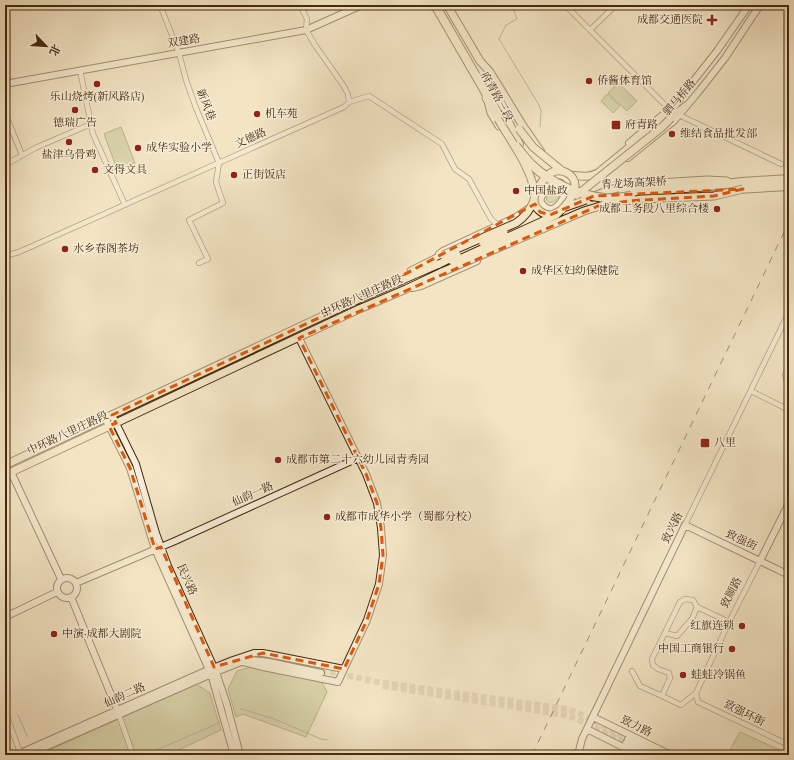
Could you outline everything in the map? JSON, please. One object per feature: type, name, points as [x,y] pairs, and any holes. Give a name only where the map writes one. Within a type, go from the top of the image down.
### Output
[{"type":"highway","name":"青龙场高架桥","points":[[436,5],[516,146],[532,165],[550,179],[571,190],[605,198],[712,190],[789,179]]},
{"type":"highway","name":"青龙场高架桥","points":[[440,5],[506,118],[519,144],[532,159],[546,171],[579,188],[602,193],[632,193],[742,186],[789,186]]},
{"type":"main road","name":"府青路三段","points":[[431,5],[488,102],[491,113],[518,155],[527,172],[537,201]]},
{"type":"main road","name":"府青路三段","points":[[447,5],[480,61],[490,72],[523,126],[564,175]]},
{"type":"main road","points":[[480,61],[519,129],[533,147],[564,175],[588,176],[598,173],[670,114],[686,106]]},
{"type":"main road","points":[[488,102],[531,177],[537,201],[536,208],[540,212],[550,215],[661,128],[679,100]]},
{"type":"main road","points":[[535,193],[545,178],[554,171],[574,180],[575,188],[569,201]]},
{"type":"main road","name":"中环路八里庄路段","points":[[8,474],[360,309],[406,289],[441,268],[530,222],[609,190],[642,184],[707,180],[742,186]]},
{"type":"main road","name":"中环路八里庄路段","points":[[5,464],[359,299],[598,206],[642,199],[714,196],[742,186]]},
{"type":"main road","points":[[359,299],[383,285],[516,223],[527,214],[537,201]]},
{"type":"main road","points":[[360,309],[375,299],[554,217],[560,208]]},
{"type":"street","name":"新风巷","points":[[160,5],[179,53],[193,102],[218,163]]},
{"type":"street","points":[[300,5],[307,19],[306,30],[343,84],[348,94],[349,102]]},
{"type":"street","name":"双建路","points":[[5,84],[306,30],[362,5]]},
{"type":"street","points":[[565,5],[670,114]]},
{"type":"street","points":[[590,30],[616,5]]},
{"type":"street","name":"驷马桥路","points":[[679,100],[717,51],[749,5]]},
{"type":"street","name":"驷马桥路","points":[[564,175],[595,178],[607,175],[674,121],[725,58],[760,5]]},
{"type":"street","points":[[80,70],[93,134],[125,205]]},
{"type":"street","name":"文德路","points":[[5,254],[8,255],[19,252],[344,108],[349,102],[369,96],[442,144],[455,169],[469,179],[491,219],[498,225]]},
{"type":"street","points":[[5,113],[22,155]]},
{"type":"street","points":[[679,115],[781,164]]},
{"type":"street","points":[[5,165],[35,148],[91,124]]},
{"type":"street","points":[[198,263],[208,259],[189,220],[224,203],[216,182],[218,163]]},
{"type":"street","points":[[406,289],[421,286],[536,234],[560,208],[568,189],[568,182],[564,175],[554,177],[537,201],[516,217],[443,251],[427,264]]},
{"type":"street","name":"致兴路","points":[[578,755],[582,739],[789,312]]},
{"type":"street","points":[[299,338],[366,474],[377,503],[381,528],[383,555],[379,584],[367,620],[344,669]]},
{"type":"street","points":[[789,366],[784,375],[789,381]]},
{"type":"street","points":[[751,391],[789,410]]},
{"type":"street","name":"民兴路","points":[[112,415],[136,464],[156,533],[158,548]]},
{"type":"street","name":"民兴路","points":[[105,418],[130,468],[158,548],[227,705],[240,755]]},
{"type":"street","name":"仙韵一路","points":[[76,583],[158,548],[358,458]]},
{"type":"street","points":[[8,474],[61,579]]},
{"type":"street","name":"致顺路","points":[[696,693],[729,622],[789,503]]},
{"type":"street","name":"致强街","points":[[685,525],[789,575]]},
{"type":"street","points":[[68,577],[72,578],[76,583],[77,590],[74,596],[65,598],[57,592],[57,584],[61,579],[68,577]]},
{"type":"street","points":[[5,617],[57,592]]},
{"type":"street","points":[[71,597],[118,712],[133,755]]},
{"type":"street","points":[[662,696],[670,678],[669,673],[658,669],[653,665],[652,659],[655,650],[680,602],[686,599],[692,600],[697,608],[729,622]]},
{"type":"street","points":[[665,633],[677,636],[692,619],[697,608]]},
{"type":"street","name":"仙韵二路","points":[[21,754],[243,659],[269,662],[322,672],[344,669]]},
{"type":"street","name":"仙韵二路","points":[[322,672],[338,682],[344,669]]},
{"type":"street","name":"民兴路","points":[[212,671],[234,755]]},
{"type":"street","points":[[632,671],[640,686],[681,705],[696,693]]},
{"type":"street","name":"致强环街","points":[[696,693],[698,702],[789,745]]},
{"type":"street","points":[[5,711],[21,754]]},
{"type":"street","name":"致力路","points":[[593,717],[650,755]]},
{"type":"street","name":"致力路","points":[[587,729],[671,755]]},
{"type":"street","name":"致力路","points":[[627,741],[639,755]]},
{"type":"street","name":"致力路","points":[[627,741],[660,755]]},
{"type":"highlighted area","points":[[743,189],[714,196],[628,201],[598,206],[299,338],[366,474],[377,503],[381,528],[383,555],[379,584],[367,620],[344,669],[263,653],[214,667],[161,547],[155,549],[130,468],[109,426],[116,423],[112,415],[359,299],[535,204],[540,212],[550,215],[594,196]]},
{"type":"green space","points":[[618,83],[637,101],[627,111],[608,93]]},
{"type":"green space","points":[[607,94],[620,106],[613,113],[601,101]]},
{"type":"green space","points":[[121,127],[135,163],[117,169],[104,134]]},
{"type":"green space","points":[[553,184],[562,188],[556,200],[549,202],[547,201],[548,191]]},
{"type":"green space","points":[[251,667],[321,681],[327,692],[306,737],[243,714],[236,717],[228,689],[237,671]]},
{"type":"green space","points":[[196,684],[210,693],[221,730],[168,755],[38,755]]},
{"type":"green space","points":[[740,732],[782,751],[783,755],[727,755]]},
{"type":"waterway","points":[[512,5],[517,19],[506,25],[499,39],[539,105],[541,111],[540,127]]},
{"type":"waterway","points":[[240,709],[277,720],[321,739],[327,740]]},
{"type":"waterway","points":[[18,715],[27,736]]},
{"type":"waterway","points":[[144,755],[220,722]]},
{"type":"waterway","points":[[563,755],[565,752],[569,751]]},
{"type":"waterway","points":[[588,751],[606,751],[614,755]]},
{"type":"tunnel","points":[[781,164],[789,167]]},
{"type":"tunnel","points":[[321,670],[378,682],[567,709],[581,714],[628,739]]},
{"type":"tunnel","points":[[383,686],[565,715],[577,719],[626,743]]},
{"type":"railway","points":[[532,755],[789,222]]},
{"type":"place","name":"成都交通医院","points":[[712,20]]},
{"type":"place","name":"侨酱体育馆","points":[[589,81]]},
{"type":"place","name":"乐山烧烤(新风路店)","points":[[97,84]]},
{"type":"place","name":"德瑞广告","points":[[75,110]]},
{"type":"place","name":"机车苑","points":[[257,114]]},
{"type":"place","name":"府青路","points":[[616,125]]},
{"type":"place","name":"维结食品批发部","points":[[672,134]]},
{"type":"place","name":"盐津乌骨鸡","points":[[69,142]]},
{"type":"place","name":"成华实验小学","points":[[138,148]]},
{"type":"place","name":"文得文具","points":[[95,170]]},
{"type":"place","name":"正街饭店","points":[[234,175]]},
{"type":"place","name":"中国盐政","points":[[516,191]]},
{"type":"place","name":"成都工务段八里综合楼","points":[[717,209]]},
{"type":"place","name":"水乡春阁茶坊","points":[[65,249]]},
{"type":"place","name":"成华区妇幼保健院","points":[[523,271]]},
{"type":"place","name":"八里","points":[[705,443]]},
{"type":"place","name":"成都市第二十六幼儿园青秀园","points":[[278,460]]},
{"type":"place","name":"成都市成华小学（蜀都分校）","points":[[327,517]]},
{"type":"place","name":"红旗连锁","points":[[742,626]]},
{"type":"place","name":"中演·成都大剧院","points":[[54,634]]},
{"type":"place","name":"中国工商银行","points":[[732,649]]},
{"type":"place","name":"蛙蛙冷锅鱼","points":[[683,675]]}]
